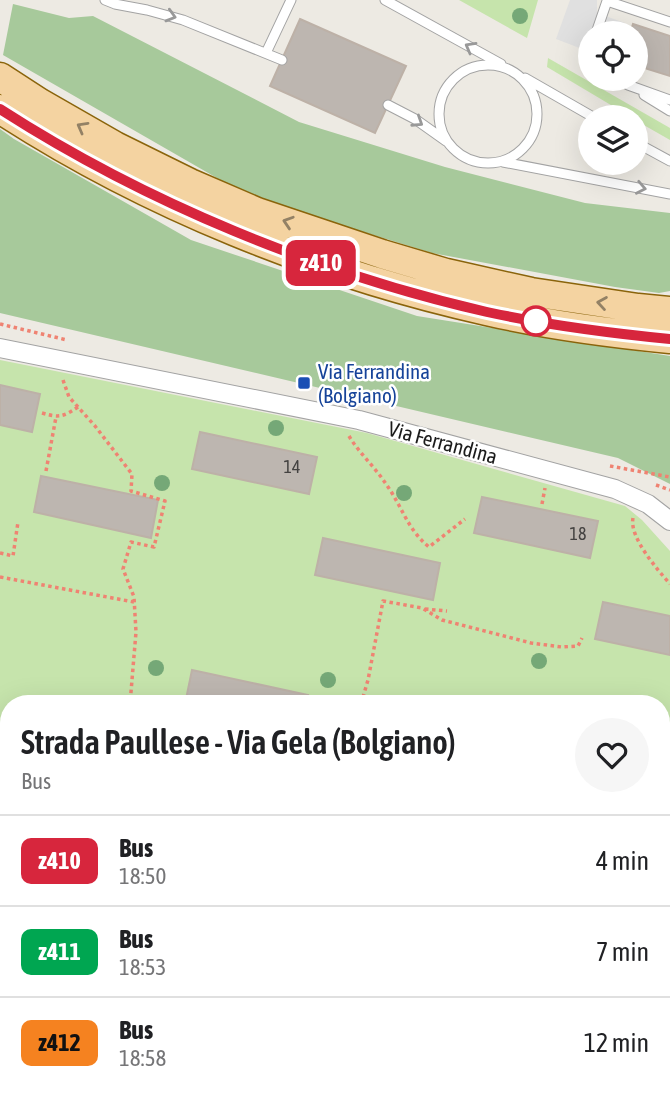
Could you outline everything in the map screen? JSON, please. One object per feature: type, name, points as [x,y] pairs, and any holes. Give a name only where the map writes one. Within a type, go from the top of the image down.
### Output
[{"type":"main road","points":[[0,77],[115,146],[257,212],[446,273],[531,292],[670,312]]},
{"type":"main road","points":[[0,109],[41,136],[112,175],[187,211],[250,238],[323,264],[404,290],[487,312],[579,328],[670,339]]},
{"type":"main road","points":[[638,308],[670,301]]},
{"type":"street","name":"Via Ferrandina","points":[[0,348],[342,416],[615,489],[637,498],[670,522]]},
{"type":"lane","points":[[104,0],[183,20],[282,60]]},
{"type":"lane","points":[[266,53],[291,0]]},
{"type":"lane","points":[[385,0],[578,109]]},
{"type":"lane","points":[[600,21],[607,1],[670,22]]},
{"type":"lane","points":[[388,105],[415,119],[447,142],[462,157],[472,162],[487,164],[502,162],[515,156],[534,134],[538,119],[537,104],[531,90],[523,79],[510,70],[495,65],[478,66],[463,71],[451,81],[442,95],[438,111],[440,127],[447,142]]},
{"type":"lane","points":[[638,91],[670,111]]},
{"type":"lane","points":[[645,91],[670,100]]},
{"type":"lane","points":[[648,149],[670,161]]},
{"type":"lane","points":[[502,162],[670,194]]},
{"type":"path","points":[[54,359],[69,397],[132,474],[131,491],[165,501],[154,547],[131,542],[123,569],[134,597],[136,649],[131,695]]},
{"type":"path","points":[[42,413],[56,417],[78,407]]},
{"type":"path","points":[[342,416],[350,439],[388,486],[418,538],[429,547],[465,519]]},
{"type":"path","points":[[46,471],[56,417]]},
{"type":"path","points":[[637,498],[631,526],[654,564],[670,584]]},
{"type":"path","points":[[0,553],[13,556],[18,523]]},
{"type":"path","points":[[0,577],[134,601]]},
{"type":"path","points":[[364,695],[383,601],[447,611]]},
{"type":"path","points":[[422,608],[442,620],[531,643],[578,646],[582,638]]},
{"type":"green space","points":[[459,0],[538,0],[527,38]]},
{"type":"green space","points":[[13,4],[69,18],[93,16],[299,122],[445,167],[585,203],[670,213],[670,291],[659,293],[615,287],[432,253],[250,197],[3,55]]},
{"type":"green space","points":[[548,58],[578,75],[578,85],[547,67]]},
{"type":"green space","points":[[587,91],[606,91],[630,105],[611,105]]},
{"type":"green space","points":[[648,115],[670,128],[670,140],[648,127]]},
{"type":"green space","points":[[0,129],[191,240],[417,316],[670,356],[670,484],[618,458],[0,313]]},
{"type":"green space","points":[[0,360],[367,433],[625,506],[642,520],[670,551],[670,695],[0,695]]},
{"type":"shaded area","points":[[570,0],[597,0],[597,13],[619,21],[578,21],[578,47],[556,39]]},
{"type":"building","points":[[300,19],[406,66],[375,133],[270,86]]},
{"type":"building","points":[[648,29],[670,36],[670,76],[648,69]]},
{"type":"building","points":[[0,385],[40,394],[32,432],[0,425]]},
{"type":"building","points":[[200,432],[317,457],[309,494],[192,469]]},
{"type":"building","points":[[41,476],[158,500],[151,538],[34,512]]},
{"type":"building","points":[[482,497],[598,521],[590,558],[474,533]]},
{"type":"building","points":[[323,538],[440,563],[433,600],[315,575]]},
{"type":"building","points":[[603,602],[670,616],[670,655],[595,639]]},
{"type":"building","points":[[192,670],[308,695],[187,695]]},
{"type":"bus line","name":"z410","points":[[0,109],[41,136],[112,175],[187,211],[250,238],[323,264],[404,290],[487,312],[579,328],[670,339]]},
{"type":"place","name":"Via Ferrandina (Bolgiano)","points":[[304,383]]}]
